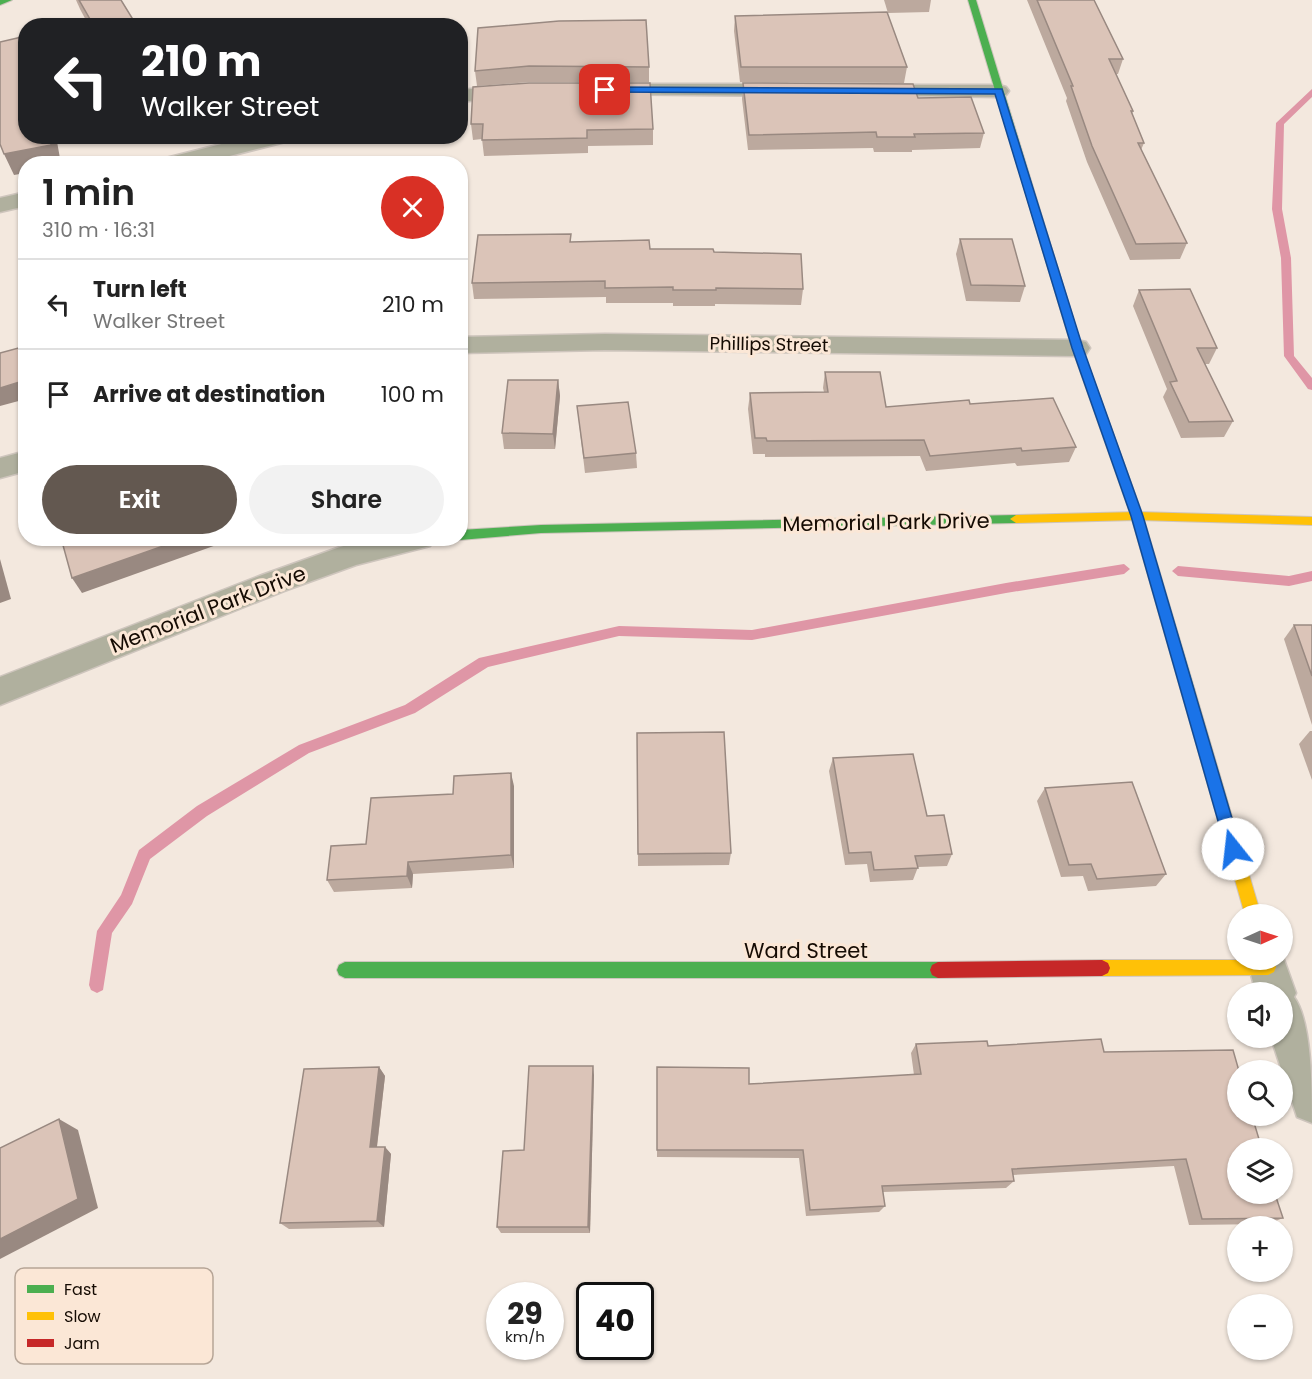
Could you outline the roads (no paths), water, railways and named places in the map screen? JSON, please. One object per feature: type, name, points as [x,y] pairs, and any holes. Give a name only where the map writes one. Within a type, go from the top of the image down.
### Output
[{"type":"street","points":[[0,3],[8,0]]},
{"type":"street","points":[[972,0],[1077,348],[1137,516],[1250,904]]},
{"type":"street","points":[[468,95],[540,90]]},
{"type":"street","points":[[584,90],[812,91]]},
{"type":"street","points":[[847,91],[999,91]]},
{"type":"street","points":[[202,156],[249,144]]},
{"type":"street","points":[[0,205],[18,201]]},
{"type":"street","name":"Phillips Street","points":[[468,345],[605,342],[1077,348]]},
{"type":"street","points":[[0,468],[18,463]]},
{"type":"street","name":"Memorial Park Drive","points":[[468,534],[541,529],[1137,516],[1312,521]]},
{"type":"street","name":"Memorial Park Drive","points":[[0,691],[273,583],[351,555],[387,546]]},
{"type":"street","name":"Ward Street","points":[[345,970],[1270,973]]},
{"type":"street","points":[[1293,1045],[1312,1102]]},
{"type":"waterway","points":[[1312,92],[1280,123],[1277,209],[1286,258],[1289,356],[1312,386]]},
{"type":"waterway","points":[[97,985],[105,931],[127,899],[144,855],[202,811],[304,749],[410,709],[484,662],[619,631],[752,635],[1006,588],[1124,569]]},
{"type":"waterway","points":[[1178,571],[1289,581],[1312,576]]}]
